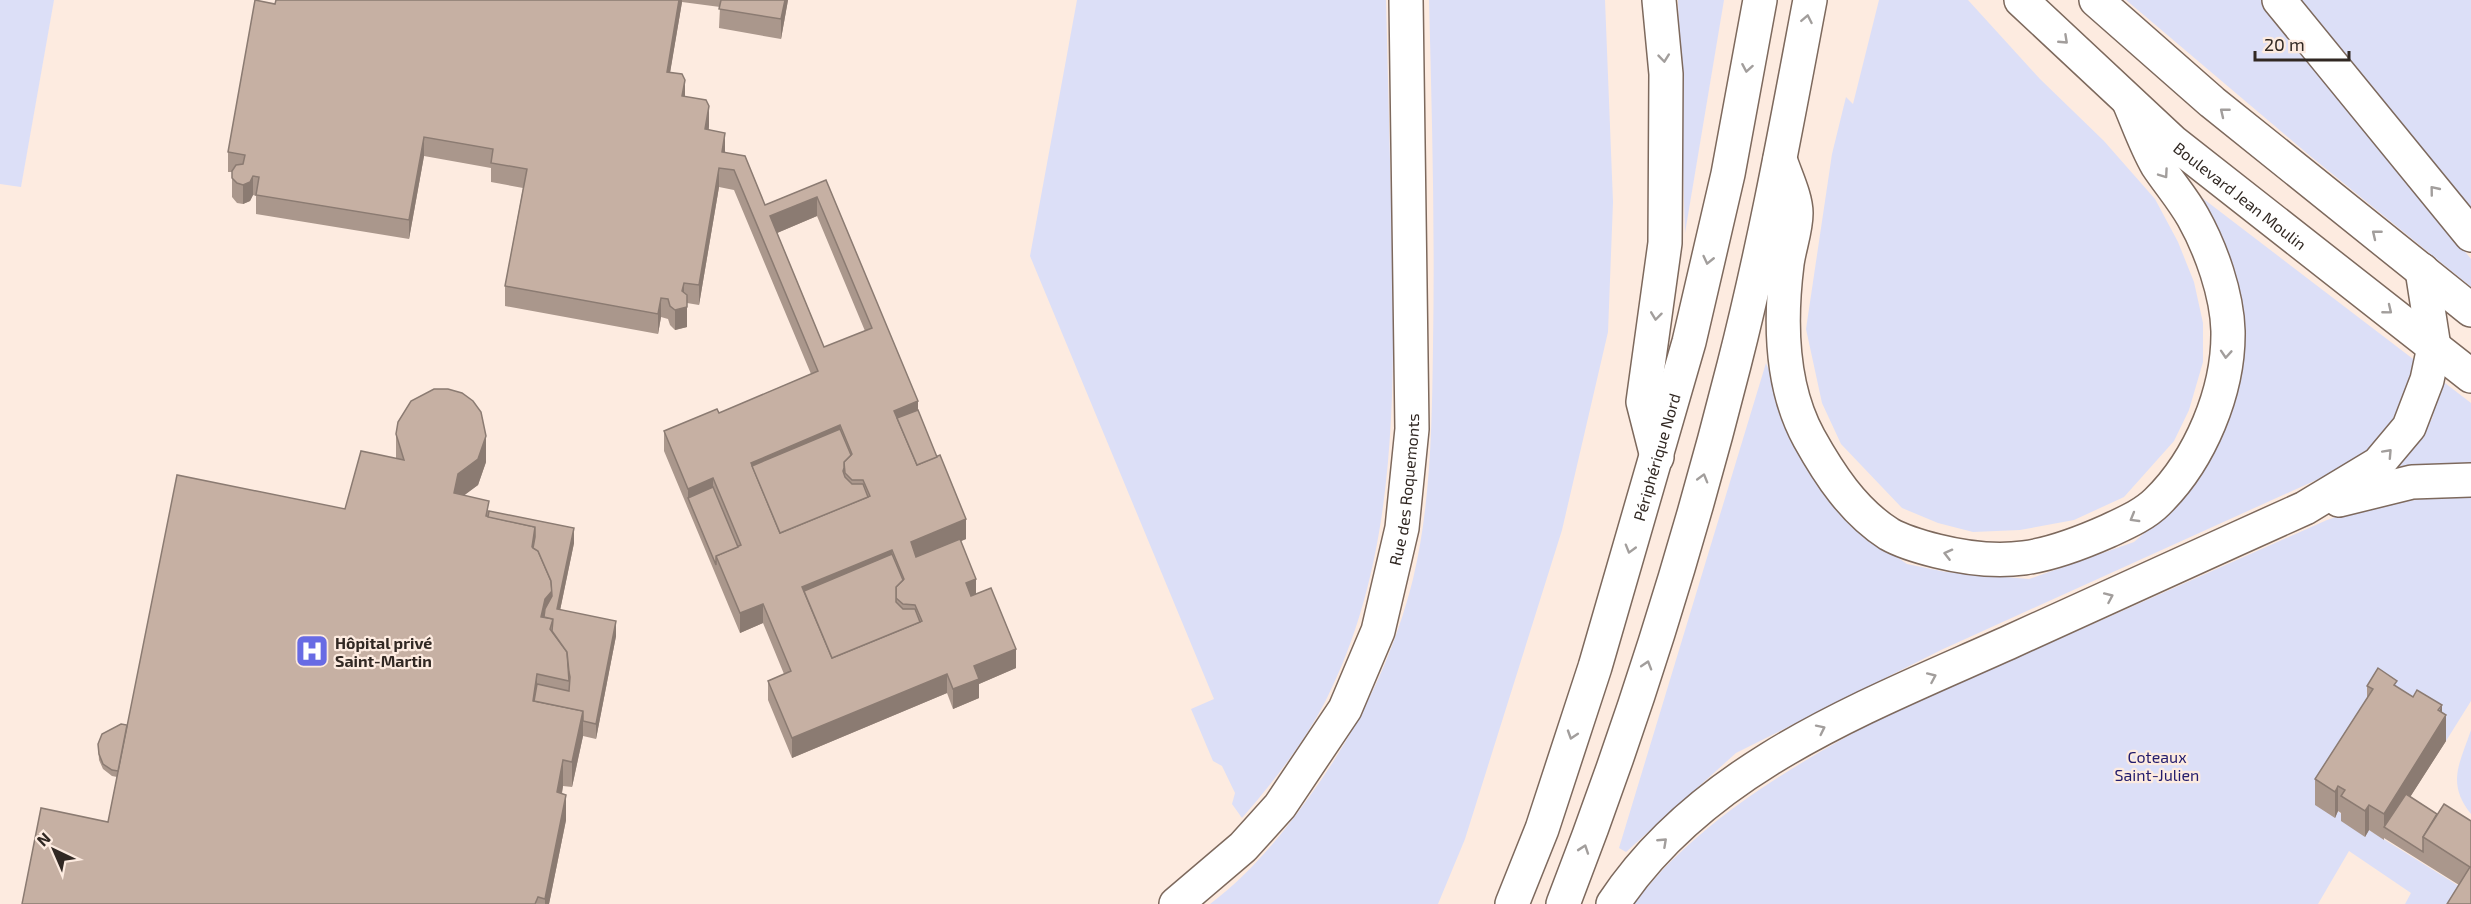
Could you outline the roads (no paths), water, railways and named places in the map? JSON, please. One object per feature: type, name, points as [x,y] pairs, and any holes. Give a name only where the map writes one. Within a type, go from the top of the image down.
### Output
[{"type":"main road","name":"Rue des Roquemonts","points":[[1176,904],[1243,847],[1280,806],[1345,709],[1378,630],[1402,528],[1412,429],[1406,0]]},
{"type":"main road","points":[[1657,458],[1643,402],[1665,243],[1666,74],[1659,0]]},
{"type":"main road","name":"Périphérique Nord","points":[[1512,904],[1542,829],[1591,678],[1689,342],[1728,174],[1760,0]]},
{"type":"main road","points":[[1563,904],[1638,694],[1690,523],[1734,365],[1780,159],[1810,0]]},
{"type":"main road","name":"Boulevard Jean Moulin","points":[[2021,0],[2173,141],[2471,376]]},
{"type":"main road","points":[[2096,0],[2212,102],[2471,310]]},
{"type":"main road","points":[[2279,0],[2471,235]]},
{"type":"main road","points":[[1780,159],[1796,212],[1787,265],[1783,324],[1794,400],[1808,436],[1847,498],[1891,535],[1925,548],[1981,560],[2000,561],[2046,555],[2133,519],[2156,504],[2174,484],[2201,442],[2218,396],[2226,363],[2226,319],[2204,239],[2192,214],[2156,163],[2129,102]]},
{"type":"main road","points":[[1613,904],[1656,849],[1685,822],[1718,795],[1813,733],[2305,508],[2378,464],[2409,427],[2418,406],[2434,347],[2422,270]]},
{"type":"main road","points":[[2305,508],[2412,482],[2471,480]]},
{"type":"place","name":"Hôpital privé Saint-Martin","points":[[312,651]]},
{"type":"park label","name":"Coteaux Saint-Julien","points":[[2157,765]]}]
